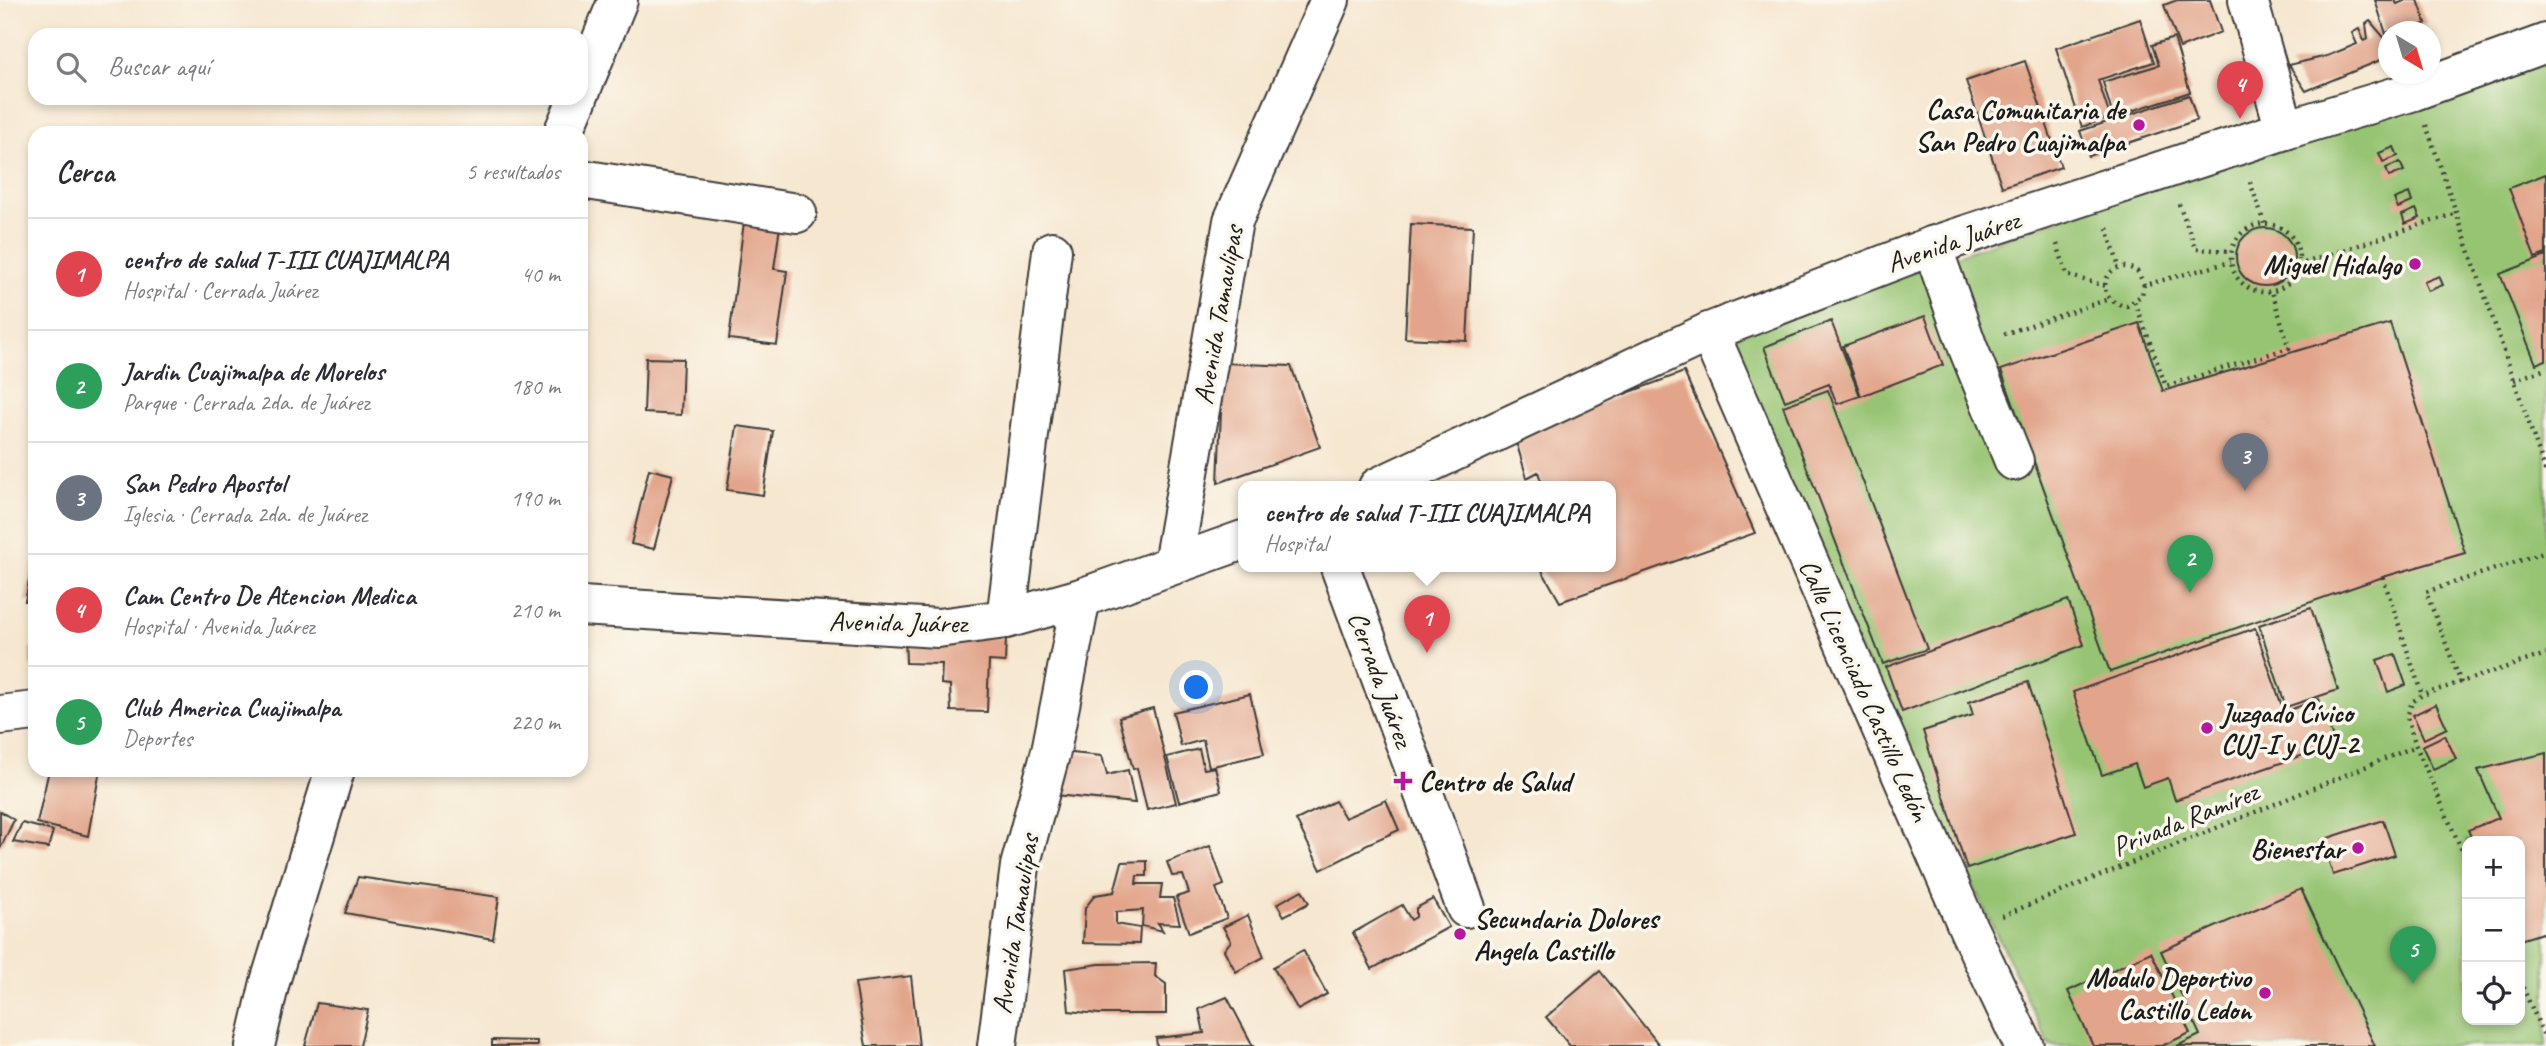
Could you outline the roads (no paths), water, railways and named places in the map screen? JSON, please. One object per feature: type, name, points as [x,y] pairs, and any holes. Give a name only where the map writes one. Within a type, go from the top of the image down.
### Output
[{"type":"street","points":[[588,73],[618,0]]},
{"type":"street","name":"Avenida Tamaulipas","points":[[1173,564],[1233,221],[1330,0]]},
{"type":"street","points":[[2248,0],[2285,130]]},
{"type":"street","name":"Avenida Juárez","points":[[1391,481],[1709,332],[1932,246],[2285,130],[2414,91],[2546,43]]},
{"type":"street","points":[[566,126],[575,105]]},
{"type":"street","points":[[588,180],[797,214]]},
{"type":"street","points":[[1932,246],[1968,348],[2014,461]]},
{"type":"street","points":[[1006,620],[1052,251]]},
{"type":"street","name":"Calle Licenciado Castillo Ledón","points":[[1709,332],[1969,930],[2024,1046]]},
{"type":"street","name":"Avenida Juárez","points":[[588,606],[938,628],[1006,620],[1082,598],[1238,542]]},
{"type":"street","name":"Cerrada Juárez","points":[[1342,572],[1466,908]]},
{"type":"street","name":"Avenida Tamaulipas","points":[[997,1046],[1020,866],[1051,751],[1082,598]]},
{"type":"street","points":[[0,715],[28,712]]},
{"type":"street","points":[[254,1046],[270,982],[333,777]]},
{"type":"place","name":"Cam Centro De Atencion Medica","points":[[2240,119]]},
{"type":"place","name":"Casa Comunitaria de San Pedro Cuajimalpa","points":[[2139,125]]},
{"type":"place","name":"Miguel Hidalgo","points":[[2415,264]]},
{"type":"place","name":"San Pedro Apostol","points":[[2245,491]]},
{"type":"place","name":"Jardin Cuajimalpa de Morelos","points":[[2190,593]]},
{"type":"place","name":"centro de salud T-III CUAJIMALPA","points":[[1427,653]]},
{"type":"place","name":"Juzgado Cívico CUJ-I y CUJ-2","points":[[2207,728]]},
{"type":"place","name":"Centro de Salud","points":[[1403,781]]},
{"type":"place","name":"Bienestar","points":[[2358,848]]},
{"type":"place","name":"Secundaria Dolores Angela Castillo","points":[[1460,934]]},
{"type":"place","name":"Club America Cuajimalpa","points":[[2413,984]]},
{"type":"place","name":"Modulo Deportivo Castillo Ledon","points":[[2265,993]]}]
